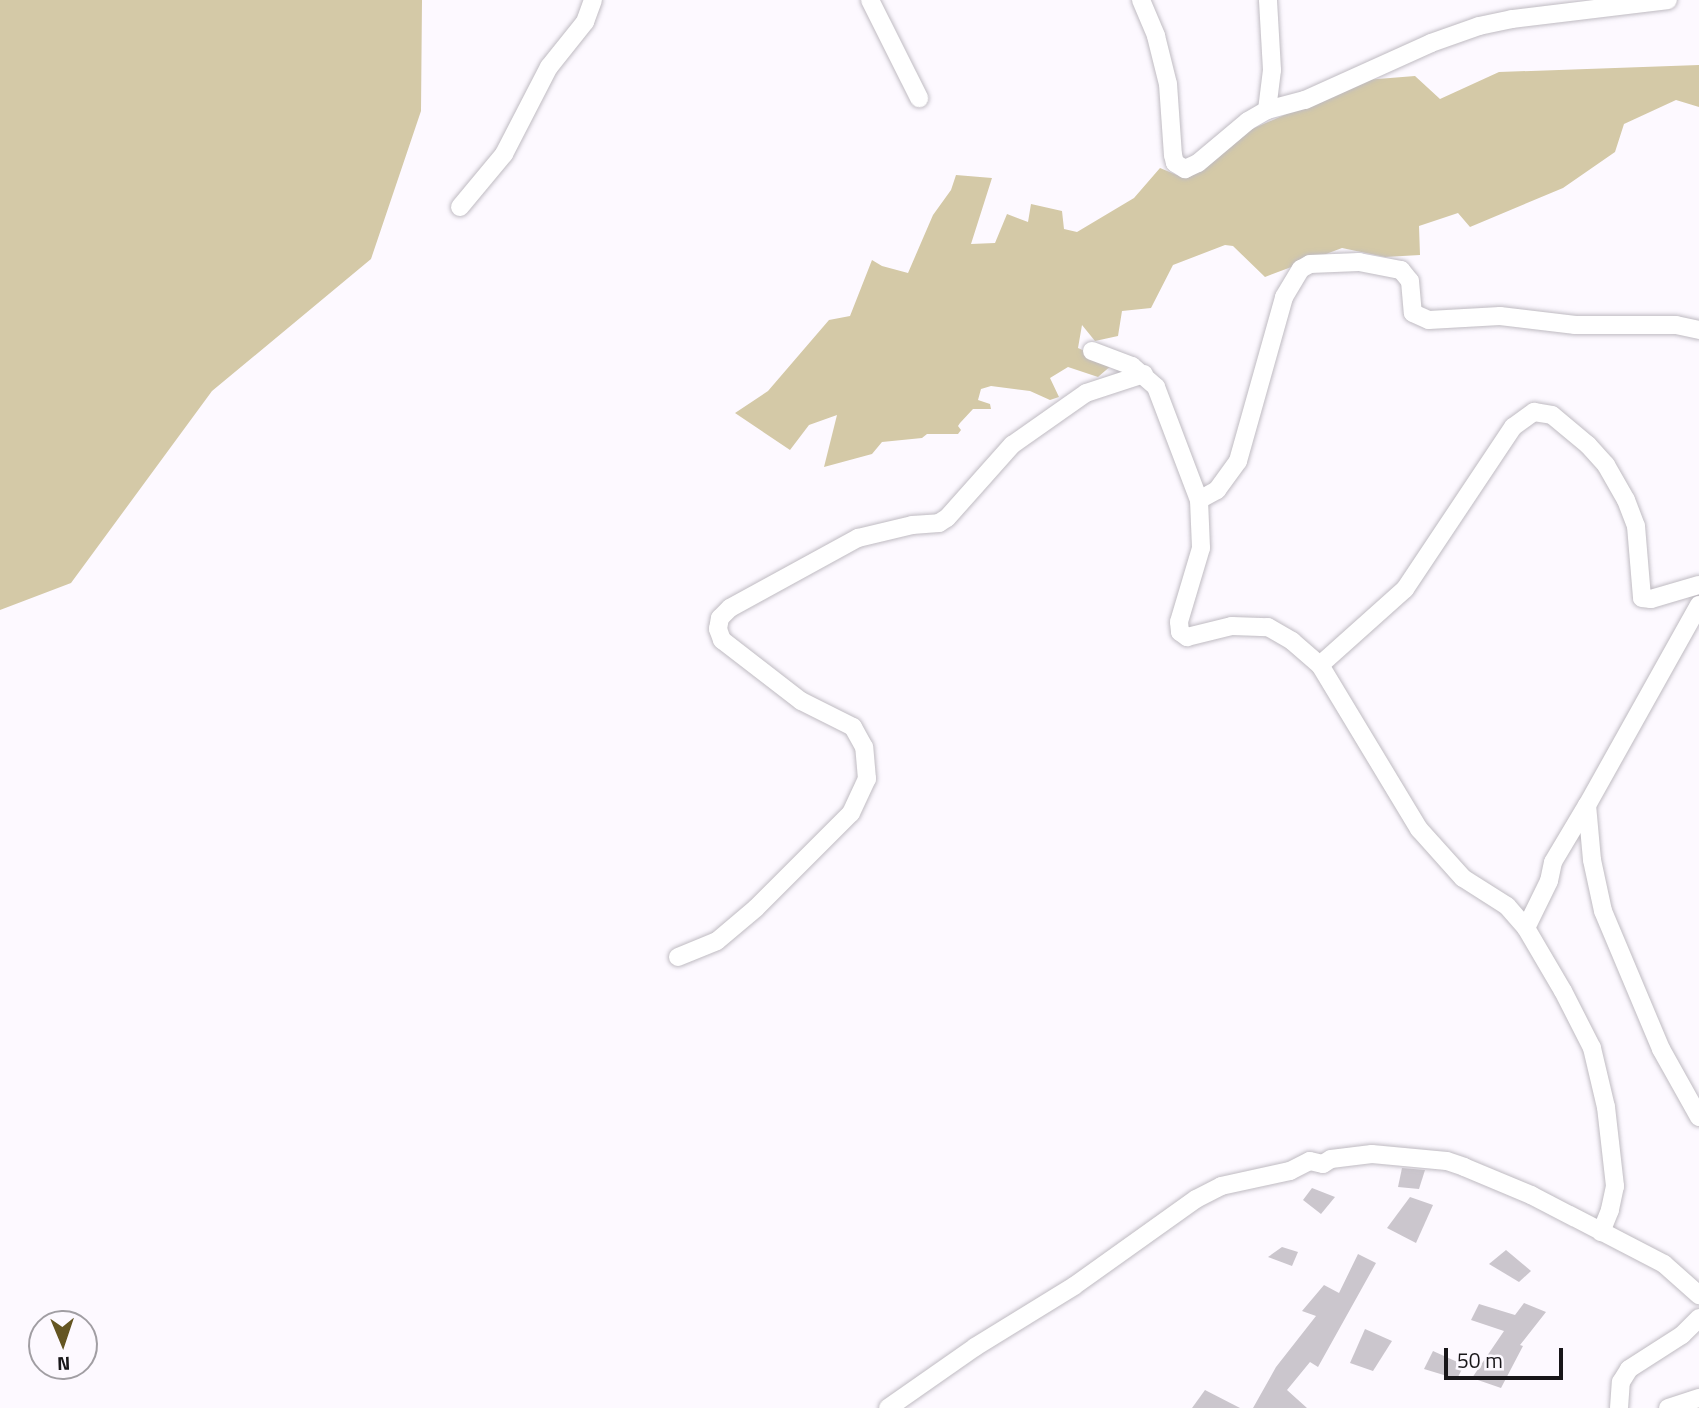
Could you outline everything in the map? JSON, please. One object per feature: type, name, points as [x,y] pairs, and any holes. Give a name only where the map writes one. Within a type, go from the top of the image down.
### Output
[{"type":"street","points":[[460,207],[504,154],[549,67],[584,22],[593,0]]},
{"type":"street","points":[[870,0],[919,98]]},
{"type":"street","points":[[1141,0],[1156,36],[1168,84],[1173,155],[1179,167],[1191,168],[1248,121],[1267,110],[1305,100],[1431,43],[1479,26],[1613,3],[1668,0]]},
{"type":"street","points":[[1267,110],[1272,69],[1268,0]]},
{"type":"street","points":[[1199,500],[1216,490],[1238,461],[1284,297],[1301,269],[1310,264],[1359,262],[1401,270],[1410,281],[1413,313],[1429,320],[1500,316],[1575,325],[1676,325],[1699,330]]},
{"type":"street","points":[[1092,351],[1132,366],[1144,374],[1164,402],[1199,500],[1201,548],[1179,622],[1180,632],[1187,637],[1232,626],[1268,627],[1292,641],[1320,665],[1419,830],[1463,878],[1507,906],[1526,928],[1563,990],[1592,1048],[1606,1107],[1615,1185],[1610,1210],[1601,1232]]},
{"type":"street","points":[[678,957],[717,941],[733,930],[851,813],[866,779],[864,747],[853,727],[801,701],[722,640],[718,629],[720,618],[730,608],[858,538],[912,525],[939,523],[947,518],[1012,445],[1086,393],[1144,374]]},
{"type":"street","points":[[1320,665],[1405,589],[1513,427],[1534,412],[1552,415],[1606,465],[1626,500],[1636,526],[1642,598],[1651,599],[1699,585]]},
{"type":"street","points":[[1526,928],[1549,881],[1553,862],[1699,605]]},
{"type":"street","points":[[1587,806],[1592,860],[1604,911],[1661,1049],[1699,1117]]},
{"type":"street","points":[[888,1408],[975,1347],[1074,1286],[1196,1199],[1221,1186],[1290,1171],[1310,1161],[1323,1164],[1331,1159],[1372,1154],[1447,1161],[1531,1195],[1664,1264],[1699,1295]]},
{"type":"street","points":[[1619,1408],[1624,1374],[1682,1335],[1699,1318]]},
{"type":"street","points":[[1668,1408],[1699,1398]]},
{"type":"shaded area","points":[[0,0],[422,0],[421,111],[371,259],[212,391],[71,583],[0,610]]},
{"type":"shaded area","points":[[1699,65],[1699,107],[1676,100],[1624,124],[1615,152],[1563,188],[1470,227],[1458,213],[1419,226],[1420,255],[1385,257],[1342,248],[1265,277],[1233,246],[1225,245],[1173,265],[1151,308],[1122,311],[1118,336],[1095,341],[1082,325],[1078,348],[1113,364],[1098,377],[1068,367],[1050,378],[1059,397],[1050,400],[1030,391],[991,386],[981,389],[978,400],[990,404],[991,409],[973,409],[958,426],[961,430],[958,434],[927,434],[922,438],[882,442],[872,454],[824,467],[837,415],[809,425],[790,450],[735,413],[768,391],[829,320],[850,316],[872,260],[882,266],[908,273],[933,215],[951,190],[956,175],[992,178],[971,244],[995,243],[1007,214],[1028,222],[1031,204],[1062,211],[1064,229],[1077,232],[1134,198],[1160,168],[1184,178],[1213,161],[1252,129],[1365,80],[1415,76],[1440,99],[1499,72]]},
{"type":"building","points":[[1402,1168],[1425,1170],[1419,1189],[1398,1187]]},
{"type":"building","points":[[1312,1188],[1335,1197],[1321,1214],[1303,1200]]},
{"type":"building","points":[[1410,1197],[1433,1205],[1416,1243],[1387,1228]]},
{"type":"building","points":[[1282,1247],[1298,1252],[1292,1266],[1268,1257]]},
{"type":"building","points":[[1506,1250],[1531,1271],[1519,1282],[1489,1264]]},
{"type":"building","points":[[1358,1254],[1376,1263],[1318,1367],[1310,1362],[1287,1390],[1307,1408],[1253,1408],[1276,1367],[1316,1316],[1302,1311],[1324,1285],[1339,1293]]},
{"type":"building","points":[[1524,1303],[1546,1312],[1520,1345],[1523,1346],[1501,1388],[1472,1378],[1504,1331],[1471,1320],[1479,1304],[1515,1315]]},
{"type":"building","points":[[1365,1329],[1392,1341],[1373,1371],[1350,1363]]},
{"type":"building","points":[[1433,1351],[1464,1365],[1457,1379],[1424,1369]]},
{"type":"building","points":[[1205,1390],[1240,1408],[1192,1408]]}]
